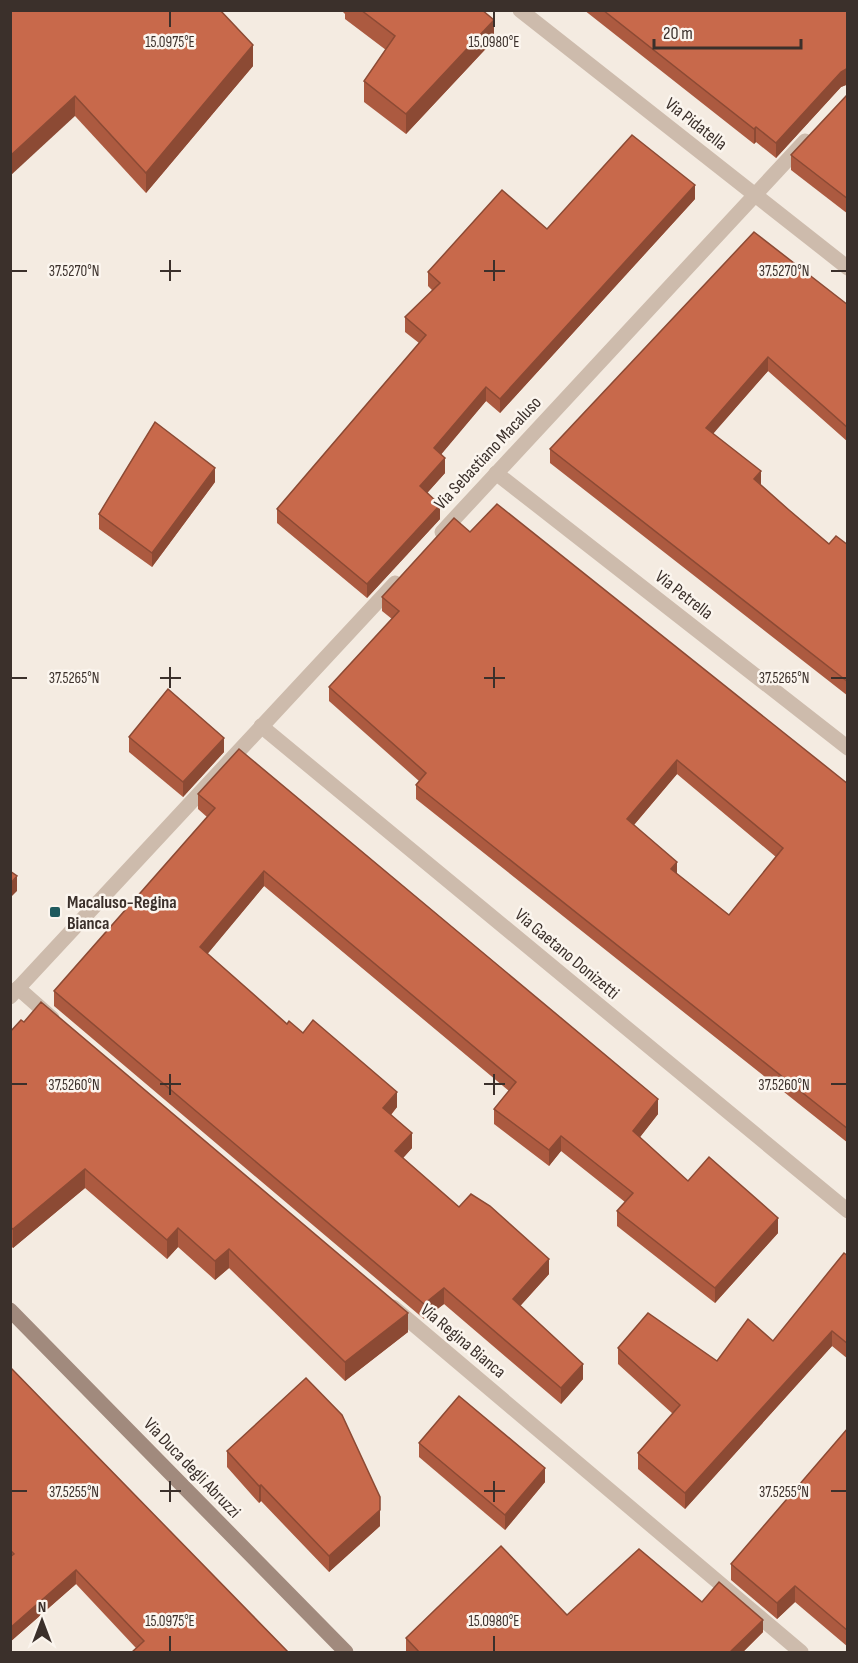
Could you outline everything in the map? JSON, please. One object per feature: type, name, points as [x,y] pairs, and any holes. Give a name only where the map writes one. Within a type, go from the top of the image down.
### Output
[{"type":"main road","name":"Via Duca degli Abruzzi","points":[[10,1310],[346,1653]]},
{"type":"street","name":"Via Pidatella","points":[[520,10],[848,268]]},
{"type":"street","name":"Via Sebastiano Macaluso","points":[[432,543],[817,127]]},
{"type":"street","name":"Via Petrella","points":[[496,473],[848,748]]},
{"type":"street","points":[[64,1027],[14,993],[407,569]]},
{"type":"street","name":"Via Gaetano Donizetti","points":[[261,726],[848,1211]]},
{"type":"street","name":"Via Regina Bianca","points":[[382,1297],[801,1653]]},
{"type":"building","points":[[10,10],[220,10],[253,45],[146,173],[75,96],[10,156]]},
{"type":"building","points":[[361,10],[482,10],[494,20],[406,114],[364,81],[395,36]]},
{"type":"building","points":[[603,10],[848,10],[848,70],[841,72],[776,143],[756,127],[754,129]]},
{"type":"building","points":[[848,94],[848,199],[791,155]]},
{"type":"building","points":[[632,135],[695,185],[500,399],[486,387],[434,448],[445,458],[420,486],[440,505],[367,584],[277,509],[426,335],[405,317],[440,283],[428,272],[502,190],[547,229]]},
{"type":"building","points":[[754,232],[848,305],[848,428],[768,357],[706,428],[761,471],[754,479],[829,544],[836,536],[848,545],[848,682],[550,449]]},
{"type":"building","points":[[155,422],[215,468],[152,553],[99,514]]},
{"type":"building","points":[[497,504],[848,784],[848,1129],[416,785],[426,773],[329,687],[399,611],[382,597],[454,518],[470,532]],"holes":[[[677,760],[783,848],[729,915],[671,869],[677,862],[627,819]]]},
{"type":"building","points":[[168,689],[224,738],[183,782],[129,737]]},
{"type":"building","points":[[239,749],[658,1099],[633,1131],[688,1181],[709,1157],[778,1218],[715,1288],[617,1211],[633,1193],[561,1136],[549,1150],[494,1109],[516,1082],[264,871],[200,947],[287,1024],[289,1021],[303,1033],[313,1020],[397,1092],[383,1108],[412,1133],[395,1151],[459,1207],[471,1194],[490,1206],[549,1259],[513,1299],[583,1364],[561,1388],[444,1288],[424,1304],[54,991],[215,808],[198,794]]},
{"type":"building","points":[[10,871],[17,876],[10,884]]},
{"type":"building","points":[[41,1002],[408,1313],[345,1362],[229,1249],[215,1261],[178,1228],[167,1240],[85,1169],[13,1229],[10,1227],[10,1032],[21,1020],[24,1022]]},
{"type":"building","points":[[844,1253],[848,1256],[848,1344],[832,1331],[685,1493],[638,1453],[680,1405],[618,1348],[648,1313],[717,1361],[748,1319],[773,1341]]},
{"type":"building","points":[[10,1367],[289,1653],[131,1653],[144,1641],[76,1570],[10,1628],[10,1557],[14,1554],[10,1550]]},
{"type":"building","points":[[306,1378],[342,1415],[380,1497],[380,1510],[329,1556],[227,1451]]},
{"type":"building","points":[[459,1396],[545,1468],[505,1515],[419,1443]]},
{"type":"building","points":[[848,1428],[848,1631],[795,1586],[777,1603],[731,1564]]},
{"type":"building","points":[[501,1546],[567,1615],[639,1549],[702,1602],[719,1582],[763,1620],[729,1653],[420,1653],[406,1638]]},
{"type":"place","name":"Macaluso-Regina Bianca","points":[[55,912]]}]
